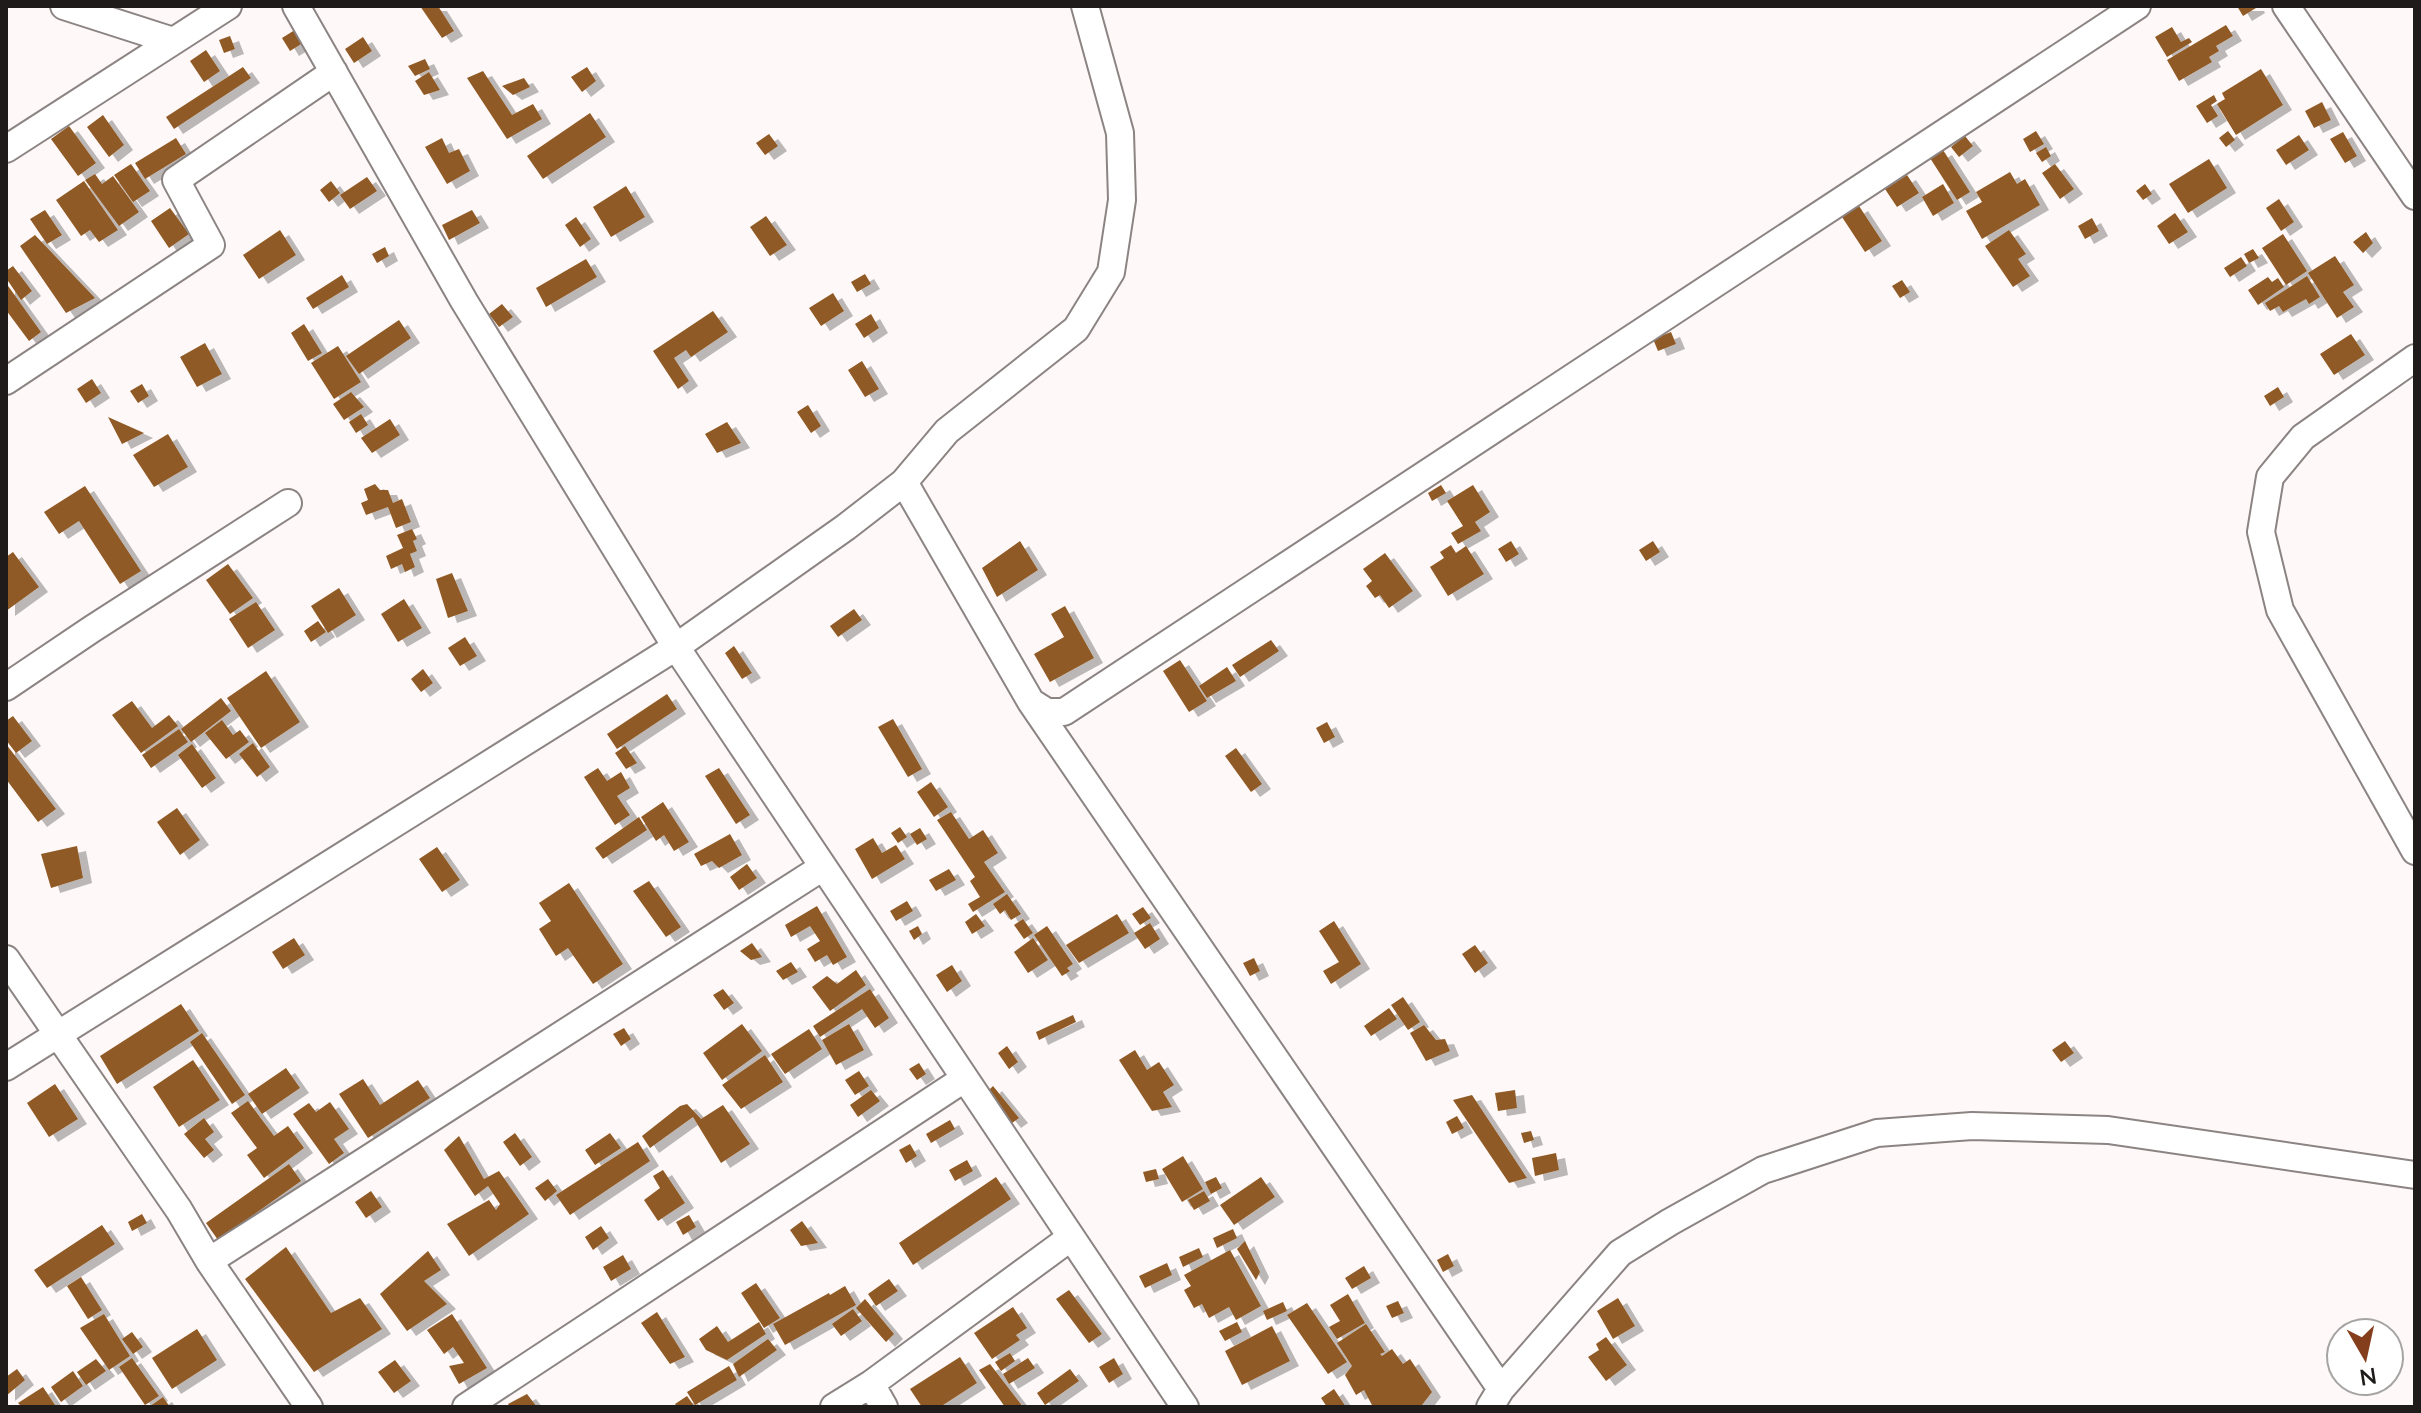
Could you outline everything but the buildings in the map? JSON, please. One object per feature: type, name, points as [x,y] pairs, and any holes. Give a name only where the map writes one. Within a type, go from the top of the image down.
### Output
[{"type":"street","points":[[64,6],[173,41]]},
{"type":"street","points":[[6,149],[228,6]]},
{"type":"street","points":[[296,6],[464,301],[676,647],[1185,1407]]},
{"type":"street","points":[[6,1067],[676,647],[846,527],[904,482],[947,431],[1076,329],[1111,272],[1122,200],[1120,133],[1085,6]]},
{"type":"street","points":[[1031,702],[1047,712],[1064,712],[2137,6]]},
{"type":"street","points":[[2286,6],[2415,196]]},
{"type":"street","points":[[6,381],[211,245],[176,180],[334,72]]},
{"type":"street","points":[[2415,358],[2303,437],[2270,477],[2261,532],[2280,610],[2415,851]]},
{"type":"street","points":[[904,482],[1031,702],[1496,1398],[1620,1253],[1763,1170],[1877,1133],[1972,1126],[2108,1130],[2415,1175]]},
{"type":"street","points":[[6,687],[288,503]]},
{"type":"street","points":[[209,1261],[823,867]]},
{"type":"street","points":[[6,959],[179,1210],[209,1261],[309,1407]]},
{"type":"street","points":[[466,1407],[964,1079]]},
{"type":"street","points":[[834,1407],[871,1384],[1070,1238]]},
{"type":"street","points":[[871,1384],[884,1407]]}]
